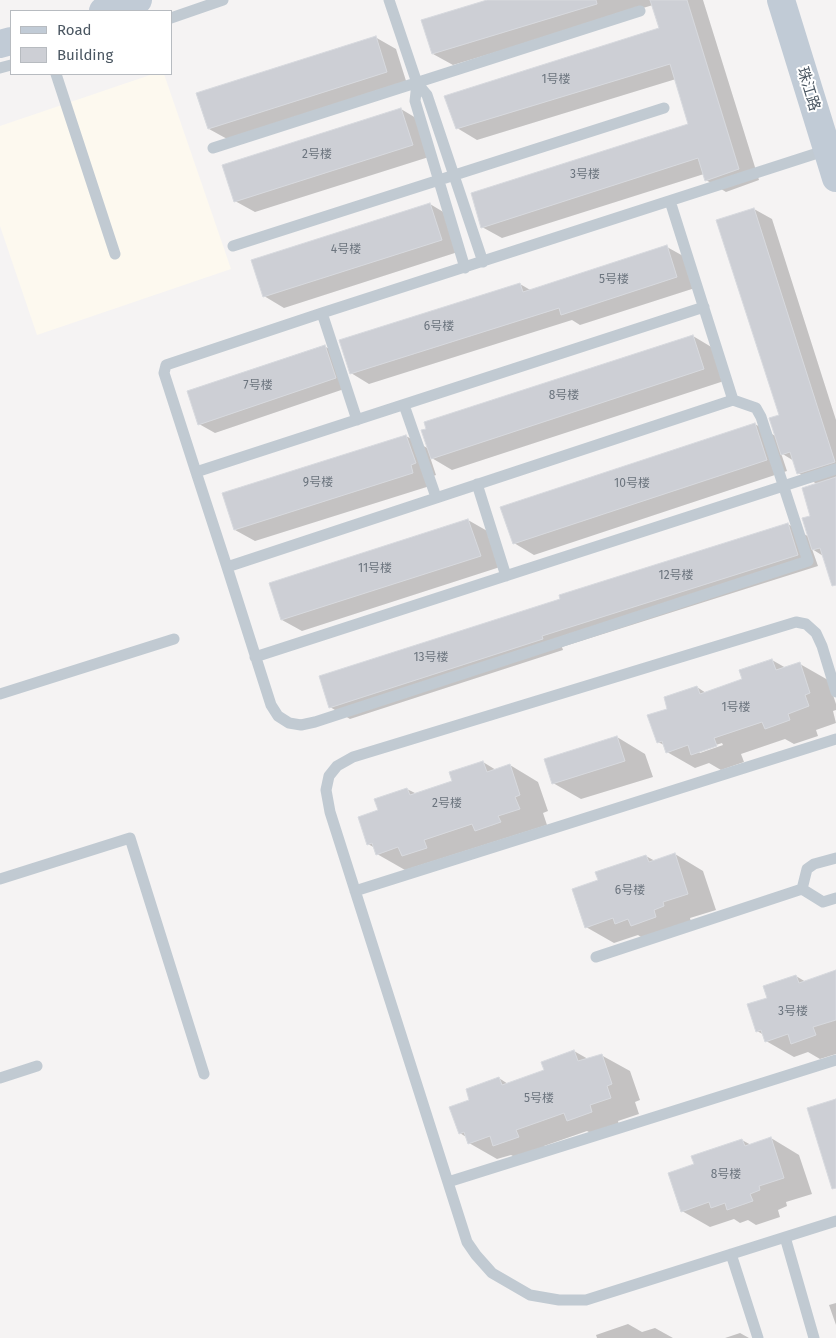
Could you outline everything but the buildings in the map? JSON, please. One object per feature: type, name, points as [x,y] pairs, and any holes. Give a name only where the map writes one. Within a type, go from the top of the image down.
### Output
[{"type":"street","points":[[106,10],[138,0]]},
{"type":"street","name":"珠江路","points":[[781,0],[836,178]]},
{"type":"lane","points":[[172,18],[223,0]]},
{"type":"lane","points":[[389,0],[416,83],[415,101],[465,268]]},
{"type":"lane","points":[[213,148],[640,10]]},
{"type":"lane","points":[[56,75],[115,254]]},
{"type":"lane","points":[[416,83],[427,95],[482,262]]},
{"type":"lane","points":[[233,246],[664,108]]},
{"type":"lane","points":[[226,567],[733,400],[756,408],[762,417],[808,561],[324,719],[301,726],[289,723],[278,716],[271,705],[255,657],[226,567],[196,472],[164,373],[166,365],[827,150]]},
{"type":"lane","points":[[670,201],[733,400]]},
{"type":"lane","points":[[196,472],[704,307]]},
{"type":"lane","points":[[322,313],[357,420]]},
{"type":"lane","points":[[404,404],[436,498]]},
{"type":"lane","points":[[255,657],[836,469]]},
{"type":"lane","points":[[477,484],[506,576]]},
{"type":"lane","points":[[836,692],[822,646],[816,633],[806,624],[796,622],[353,757],[337,766],[329,776],[326,790],[330,812],[467,1242],[492,1273],[530,1295],[559,1300],[586,1300],[836,1221]]},
{"type":"lane","points":[[0,694],[174,639]]},
{"type":"lane","points":[[355,891],[836,739]]},
{"type":"lane","points":[[0,879],[130,838],[204,1074]]},
{"type":"lane","points":[[802,889],[807,869],[814,864],[836,858]]},
{"type":"lane","points":[[596,957],[802,889],[824,902],[836,898]]},
{"type":"lane","points":[[448,1182],[836,1060]]},
{"type":"lane","points":[[0,1078],[37,1066]]},
{"type":"lane","points":[[785,1237],[814,1338]]},
{"type":"lane","points":[[731,1254],[758,1338]]},
{"type":"shaded area","points":[[150,75],[164,75],[231,269],[37,335],[0,226],[0,126]]}]
